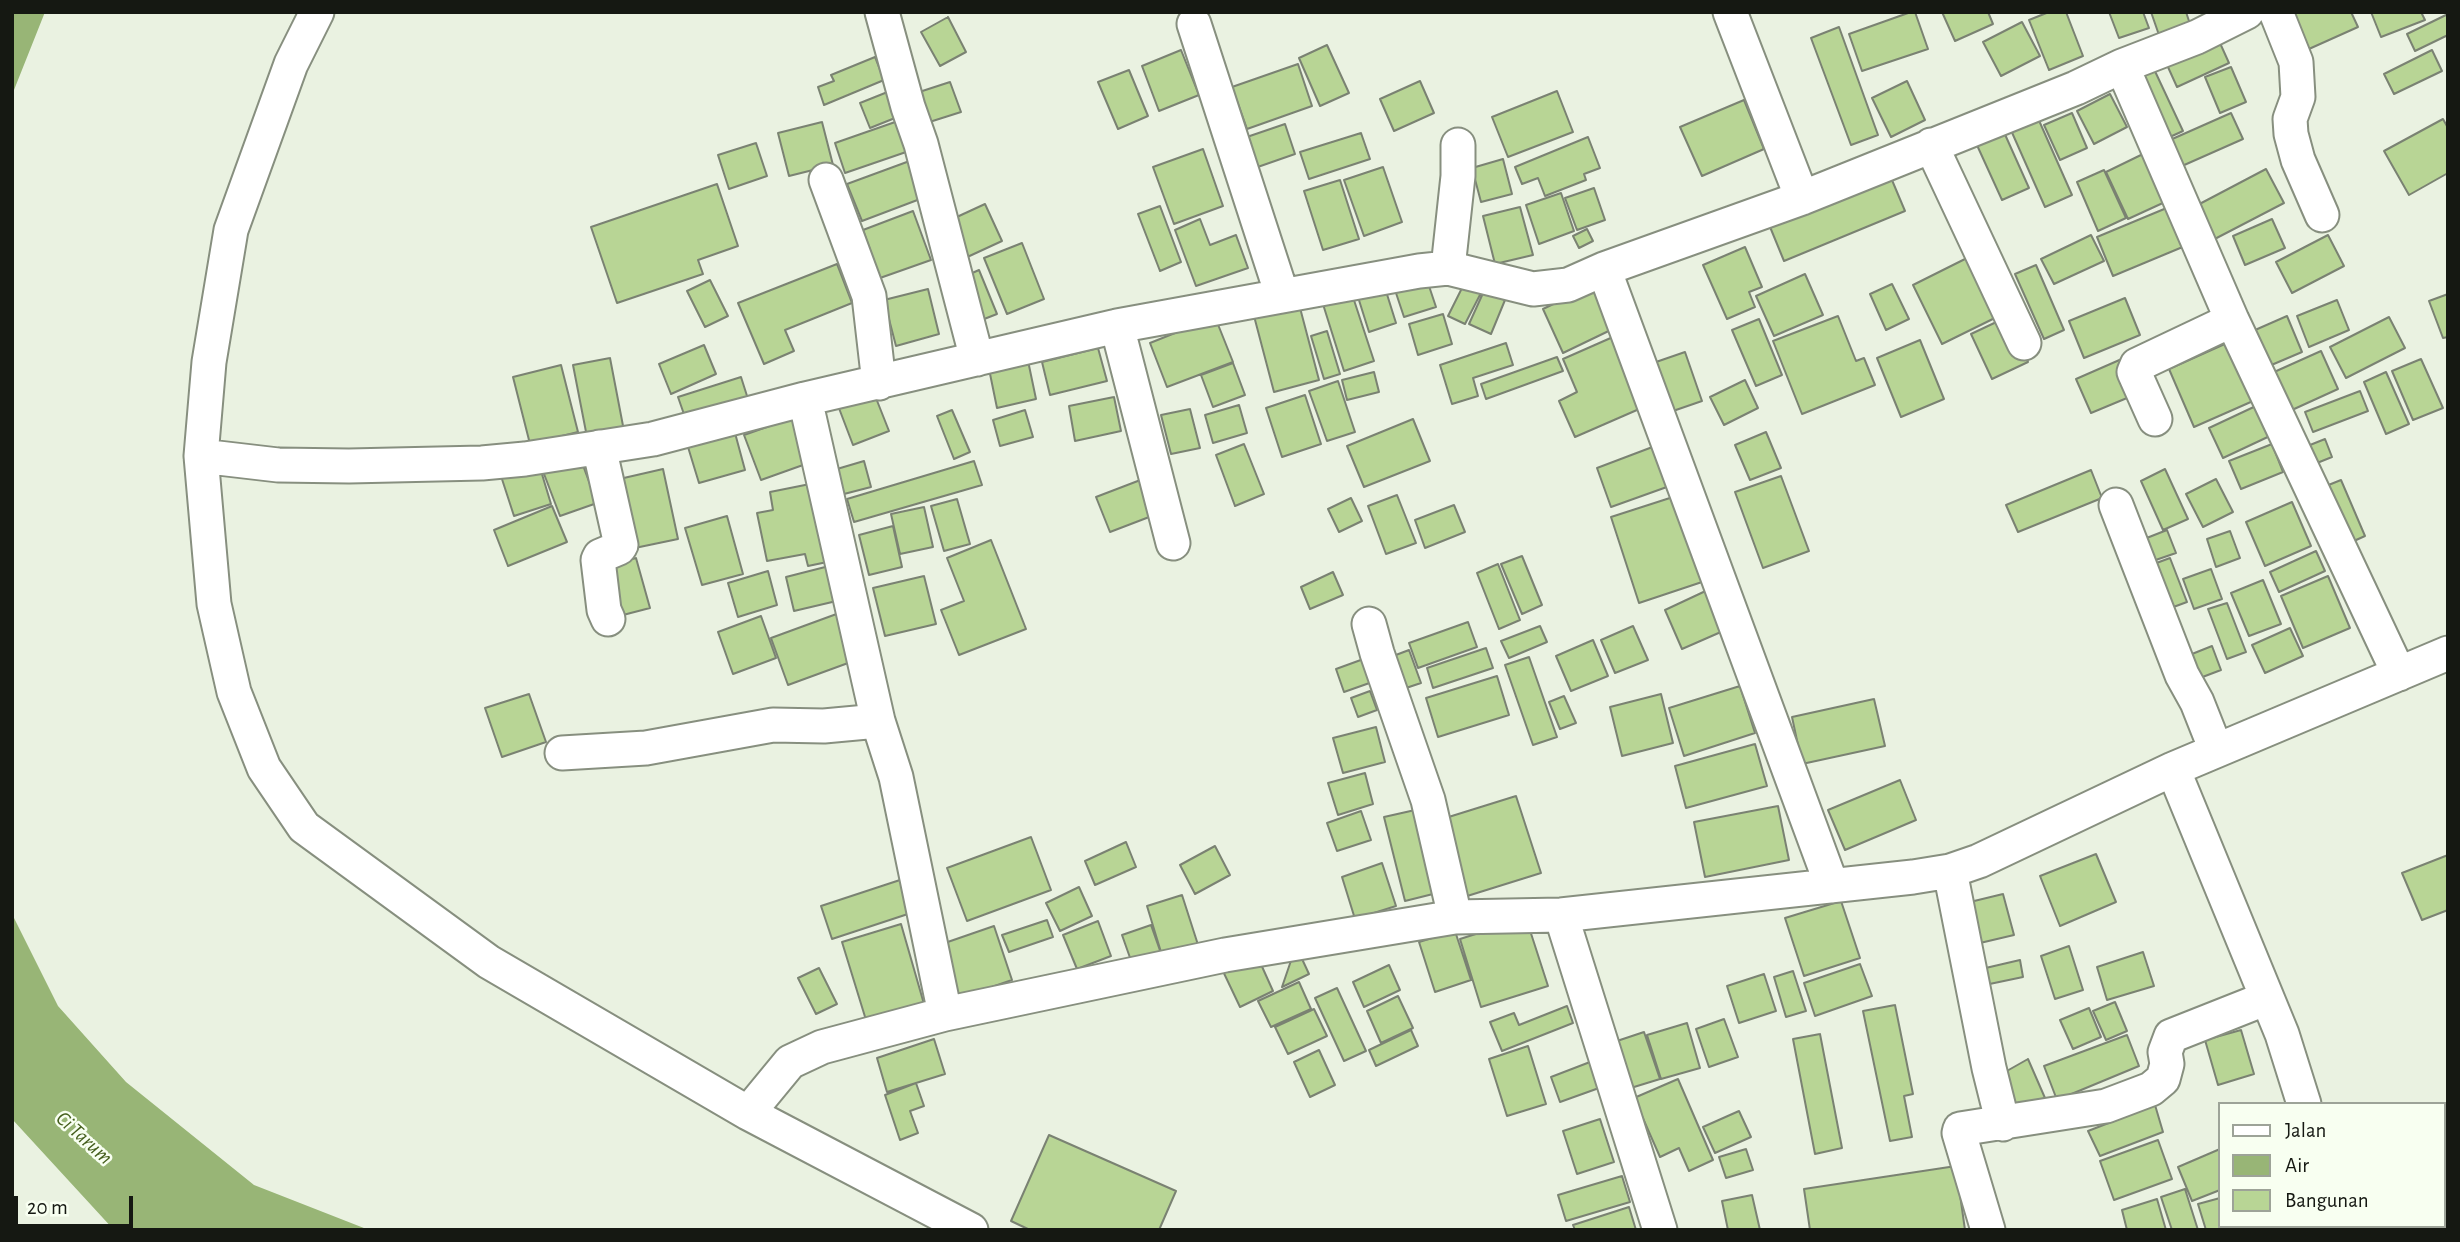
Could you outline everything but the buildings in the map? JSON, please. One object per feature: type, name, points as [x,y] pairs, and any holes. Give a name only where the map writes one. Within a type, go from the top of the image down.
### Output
[{"type":"street","points":[[317,12],[291,64],[231,230],[209,362],[201,456],[214,604],[234,692],[264,768],[304,827],[489,962],[748,1113],[971,1230]]},
{"type":"street","points":[[882,12],[908,107],[922,144],[977,359]]},
{"type":"street","points":[[1730,12],[1802,198]]},
{"type":"street","points":[[201,456],[278,465],[482,463],[525,459],[653,439],[805,399],[1117,326],[1419,271],[1448,268],[1533,289],[1568,285],[1604,269],[1802,198],[2076,88],[2122,66],[2197,37],[2247,12]]},
{"type":"street","points":[[2276,12],[2297,62],[2298,97],[2290,119],[2291,134],[2298,160],[2322,215]]},
{"type":"street","points":[[1194,24],[1282,295]]},
{"type":"street","points":[[2122,66],[2232,320],[2399,674]]},
{"type":"street","points":[[1448,268],[1458,176],[1458,145]]},
{"type":"street","points":[[1931,145],[2024,343]]},
{"type":"street","points":[[826,180],[869,296],[879,383]]},
{"type":"street","points":[[1604,269],[1832,886]]},
{"type":"street","points":[[2155,419],[2134,372],[2137,365],[2232,320]]},
{"type":"street","points":[[1117,326],[1173,543]]},
{"type":"street","points":[[805,399],[878,721],[896,777],[946,1014]]},
{"type":"street","points":[[599,447],[621,545],[600,556],[598,560],[604,610],[608,619]]},
{"type":"street","points":[[2116,505],[2182,675],[2197,702],[2216,750]]},
{"type":"street","points":[[1369,624],[1428,800],[1455,917]]},
{"type":"street","points":[[748,1113],[790,1062],[822,1047],[946,1014],[1225,955],[1455,917],[1561,915],[1950,871],[1979,861],[2216,750],[2448,653]]},
{"type":"street","points":[[562,753],[646,748],[773,725],[824,726],[878,721]]},
{"type":"street","points":[[2173,769],[2282,1034],[2303,1102]]},
{"type":"street","points":[[1950,871],[1989,1068],[2003,1124]]},
{"type":"street","points":[[1561,915],[1660,1230]]},
{"type":"street","points":[[1988,1230],[1959,1129],[2106,1106],[2151,1089],[2162,1079],[2167,1064],[2165,1052],[2171,1036],[2267,998]]},
{"type":"water","points":[[12,12],[45,12],[12,95]]},
{"type":"water","name":"Ci Tarum","points":[[12,914],[58,1006],[126,1082],[254,1185],[369,1230],[114,1230],[12,1119]]}]
